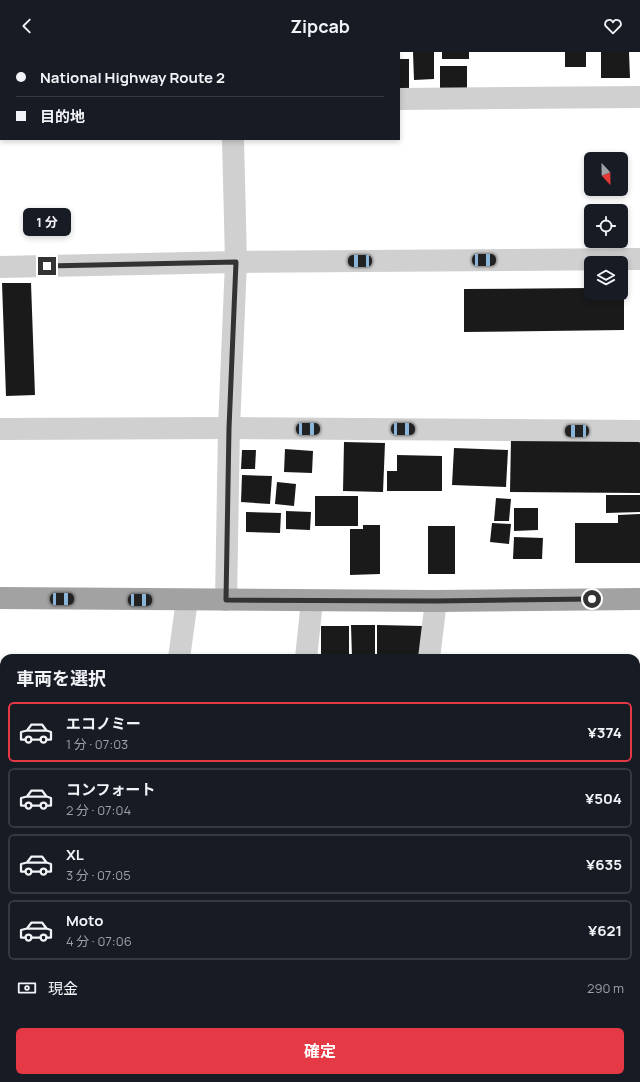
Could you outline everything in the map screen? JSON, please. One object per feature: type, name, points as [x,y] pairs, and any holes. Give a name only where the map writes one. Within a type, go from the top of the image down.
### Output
[{"type":"highway","points":[[0,598],[312,601],[640,599]]},
{"type":"street","points":[[400,99],[640,97]]},
{"type":"street","points":[[226,600],[229,428],[236,262],[233,140]]},
{"type":"street","points":[[0,267],[236,262],[640,259]]},
{"type":"street","points":[[0,429],[229,428],[640,431]]},
{"type":"street","points":[[180,654],[187,600]]},
{"type":"street","points":[[306,654],[312,601]]},
{"type":"street","points":[[429,654],[436,601]]},
{"type":"building","points":[[413,52],[434,52],[434,79],[414,80]]},
{"type":"building","points":[[442,52],[469,52],[469,59],[442,59]]},
{"type":"building","points":[[565,52],[586,52],[586,67],[565,67]]},
{"type":"building","points":[[601,52],[629,52],[630,78],[601,78]]},
{"type":"building","points":[[400,59],[409,59],[409,91],[400,91]]},
{"type":"building","points":[[440,66],[467,66],[467,90],[440,90]]},
{"type":"building","points":[[2,283],[31,283],[35,395],[6,396]]},
{"type":"building","points":[[584,288],[584,300],[624,300],[624,330],[464,332],[464,289]]},
{"type":"building","points":[[511,439],[638,440],[640,443],[640,493],[510,492]]},
{"type":"building","points":[[344,442],[385,443],[383,492],[343,491]]},
{"type":"building","points":[[454,448],[508,450],[506,487],[452,485]]},
{"type":"building","points":[[285,449],[313,451],[312,473],[284,472]]},
{"type":"building","points":[[242,450],[256,450],[255,469],[241,469]]},
{"type":"building","points":[[397,455],[442,456],[442,491],[387,491],[387,471],[397,471]]},
{"type":"building","points":[[242,475],[272,476],[270,504],[241,502]]},
{"type":"building","points":[[277,482],[296,484],[294,506],[275,504]]},
{"type":"building","points":[[606,495],[640,495],[640,512],[606,513]]},
{"type":"building","points":[[315,496],[358,496],[358,526],[315,526]]},
{"type":"building","points":[[496,498],[511,499],[509,521],[494,521]]},
{"type":"building","points":[[514,508],[538,508],[538,530],[514,531]]},
{"type":"building","points":[[286,511],[311,512],[310,530],[286,529]]},
{"type":"building","points":[[246,512],[281,513],[280,533],[246,532]]},
{"type":"building","points":[[640,514],[640,563],[575,563],[575,523],[618,523],[618,515]]},
{"type":"building","points":[[492,523],[511,524],[509,544],[490,542]]},
{"type":"building","points":[[363,525],[380,525],[380,574],[350,575],[350,529],[363,529]]},
{"type":"building","points":[[428,526],[455,526],[455,574],[428,574]]},
{"type":"building","points":[[514,537],[543,538],[542,559],[513,559]]},
{"type":"building","points":[[351,625],[375,625],[375,654],[352,654]]},
{"type":"building","points":[[377,625],[423,626],[420,654],[377,654]]},
{"type":"building","points":[[321,626],[349,626],[349,654],[321,654]]},
{"type":"route","points":[[47,266],[236,262],[229,428],[226,600],[436,601],[592,599]]}]
